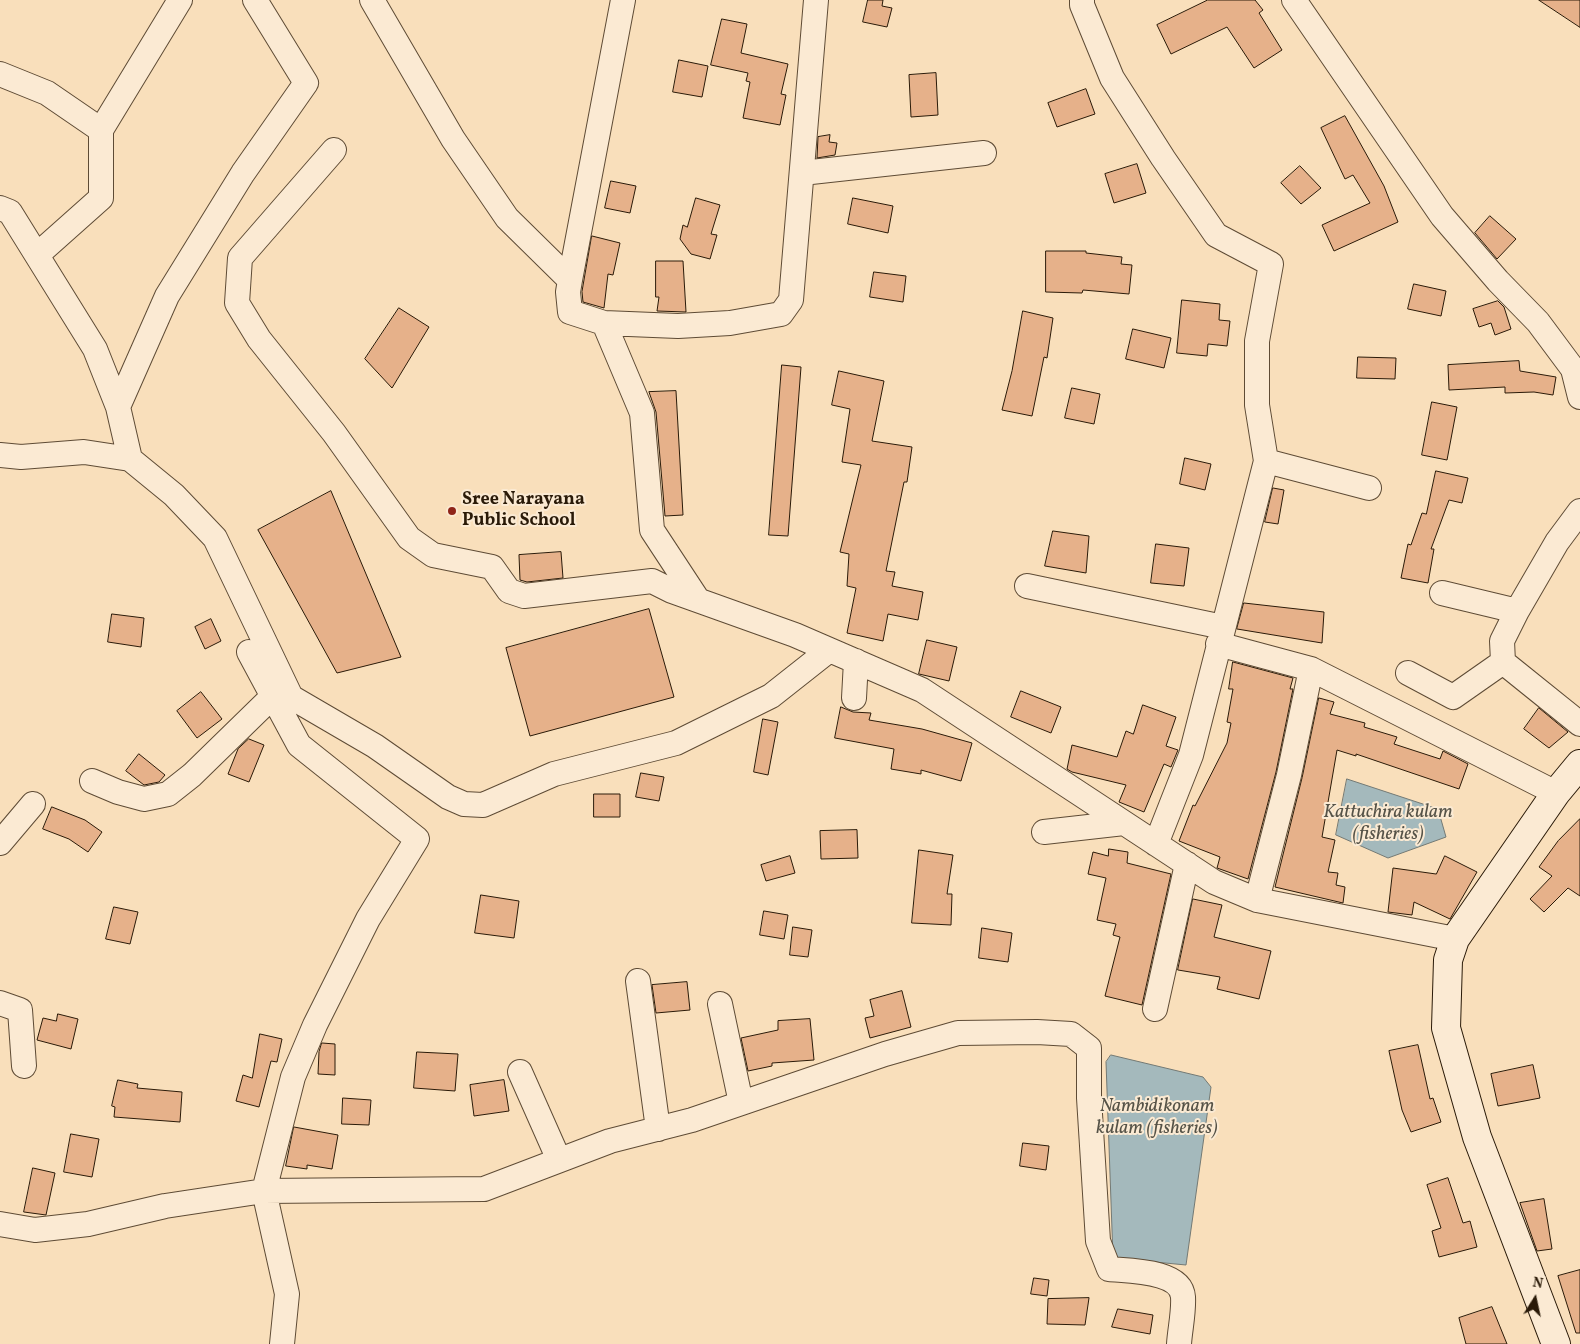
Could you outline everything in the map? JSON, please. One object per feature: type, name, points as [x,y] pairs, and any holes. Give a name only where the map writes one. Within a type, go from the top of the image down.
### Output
[{"type":"main road","points":[[1556,1344],[1477,1137],[1446,1028],[1448,960],[1455,938],[1556,793],[1580,764]]},
{"type":"street","points":[[37,255],[101,198],[101,130],[180,0]]},
{"type":"street","points":[[118,407],[168,296],[243,174],[306,83],[255,0]]},
{"type":"street","points":[[372,0],[453,139],[507,218],[570,280]]},
{"type":"street","points":[[623,0],[570,280],[568,292],[570,312],[604,323],[687,326],[730,323],[781,314],[791,300],[794,285],[816,0]]},
{"type":"street","points":[[1082,0],[1082,5],[1112,78],[1163,158],[1216,234],[1271,264],[1257,341],[1257,405],[1266,461],[1191,755],[1156,844]]},
{"type":"street","points":[[1294,0],[1442,216],[1498,281],[1538,322],[1573,369],[1580,397]]},
{"type":"street","points":[[0,74],[46,93],[101,130]]},
{"type":"street","points":[[334,150],[240,258],[237,303],[259,339],[334,433],[409,538],[433,555],[492,567],[509,592],[524,596],[652,581],[794,635],[922,690],[1214,882],[1258,900],[1455,938]]},
{"type":"street","points":[[802,173],[984,153]]},
{"type":"street","points":[[0,208],[10,212],[95,349],[118,407],[130,459]]},
{"type":"street","points":[[604,323],[642,414],[652,530],[698,600]]},
{"type":"street","points":[[0,455],[21,456],[84,452],[130,459],[174,495],[215,538],[291,697],[375,746],[448,798],[464,804],[483,805],[554,774],[676,743],[771,696],[828,651]]},
{"type":"street","points":[[1266,461],[1369,488]]},
{"type":"street","points":[[1580,511],[1557,542],[1502,641],[1504,662],[1580,724]]},
{"type":"street","points":[[1027,586],[1220,636],[1311,669],[1556,793]]},
{"type":"street","points":[[1442,593],[1517,611]]},
{"type":"street","points":[[250,652],[298,745],[416,839],[368,919],[296,1068],[264,1191],[287,1294],[282,1344]]},
{"type":"street","points":[[854,698],[856,662]]},
{"type":"street","points":[[1408,673],[1453,697],[1504,662]]},
{"type":"street","points":[[1258,900],[1289,775],[1311,669]]},
{"type":"street","points":[[92,781],[118,792],[144,799],[168,794],[192,775],[273,696]]},
{"type":"street","points":[[0,844],[33,804]]},
{"type":"street","points":[[1044,832],[1124,823]]},
{"type":"street","points":[[1155,1008],[1187,864]]},
{"type":"street","points":[[638,981],[658,1128]]},
{"type":"street","points":[[0,1003],[20,1010],[24,1066]]},
{"type":"street","points":[[720,1004],[741,1103]]},
{"type":"street","points":[[0,1224],[35,1230],[88,1224],[165,1206],[264,1191],[484,1190],[610,1141],[741,1103],[885,1054],[958,1033],[1037,1032],[1071,1034],[1089,1048],[1089,1098],[1098,1240],[1109,1269],[1159,1274],[1178,1285],[1183,1296],[1179,1344]]},
{"type":"street","points":[[520,1072],[559,1160]]},
{"type":"water","name":"Kattuchira kulam (fisheries)","points":[[1347,779],[1438,809],[1446,837],[1388,858],[1336,835]]},
{"type":"water","name":"Nambidikonam kulam (fisheries)","points":[[1111,1055],[1203,1077],[1211,1087],[1186,1265],[1113,1258],[1106,1062]]},
{"type":"building","points":[[868,0],[883,0],[882,6],[892,8],[887,27],[863,22]]},
{"type":"building","points":[[1208,0],[1255,0],[1263,10],[1259,13],[1282,50],[1254,68],[1227,27],[1171,54],[1157,25]]},
{"type":"building","points":[[1539,0],[1580,0],[1580,27]]},
{"type":"building","points":[[722,19],[747,24],[741,53],[788,64],[781,94],[786,95],[780,125],[743,118],[750,82],[746,81],[748,73],[711,65]]},
{"type":"building","points":[[679,60],[708,66],[702,97],[673,92]]},
{"type":"building","points":[[936,73],[938,115],[911,117],[909,75]]},
{"type":"building","points":[[1086,89],[1095,114],[1057,127],[1048,103]]},
{"type":"building","points":[[1345,116],[1384,186],[1398,222],[1334,251],[1322,225],[1370,203],[1353,175],[1345,179],[1321,128]]},
{"type":"building","points":[[830,135],[829,142],[837,143],[835,155],[817,158],[818,137]]},
{"type":"building","points":[[1137,164],[1146,193],[1114,203],[1105,174]]},
{"type":"building","points":[[1300,166],[1321,188],[1301,204],[1281,183]]},
{"type":"building","points":[[611,181],[636,186],[630,213],[605,208]]},
{"type":"building","points":[[696,198],[720,205],[711,234],[717,235],[710,259],[691,254],[680,239],[683,225],[687,227]]},
{"type":"building","points":[[853,198],[893,206],[888,233],[848,224]]},
{"type":"building","points":[[1490,216],[1516,239],[1497,259],[1475,233]]},
{"type":"building","points":[[592,236],[620,243],[613,275],[608,274],[604,308],[583,302],[582,292]]},
{"type":"building","points":[[1046,251],[1086,251],[1086,253],[1122,257],[1121,264],[1132,265],[1129,294],[1083,290],[1082,293],[1046,292]]},
{"type":"building","points":[[656,261],[683,261],[686,312],[657,311],[659,297],[656,297]]},
{"type":"building","points":[[874,272],[906,276],[903,302],[870,297]]},
{"type":"building","points":[[1414,284],[1446,291],[1441,316],[1408,309]]},
{"type":"building","points":[[1182,300],[1220,304],[1219,320],[1230,321],[1227,346],[1208,344],[1207,356],[1177,353]]},
{"type":"building","points":[[1498,301],[1504,307],[1511,329],[1495,335],[1491,323],[1479,327],[1473,309]]},
{"type":"building","points":[[399,308],[429,327],[392,388],[365,359]]},
{"type":"building","points":[[1023,311],[1053,318],[1047,358],[1044,357],[1032,416],[1002,410],[1012,371]]},
{"type":"building","points":[[1133,329],[1171,338],[1164,368],[1126,359]]},
{"type":"building","points":[[1358,357],[1396,358],[1395,379],[1357,378]]},
{"type":"building","points":[[1519,361],[1520,371],[1556,377],[1553,395],[1534,392],[1505,393],[1505,387],[1449,390],[1448,365]]},
{"type":"building","points":[[782,365],[801,367],[788,536],[769,535]]},
{"type":"building","points":[[839,371],[884,381],[872,441],[912,447],[907,482],[904,482],[886,571],[895,572],[892,586],[923,592],[918,620],[888,614],[883,641],[847,633],[856,588],[847,586],[849,554],[840,552],[861,465],[842,462],[850,409],[832,405]]},
{"type":"building","points":[[1072,388],[1100,394],[1094,424],[1065,418]]},
{"type":"building","points":[[676,391],[683,515],[665,516],[656,412],[649,392]]},
{"type":"building","points":[[1432,402],[1457,407],[1447,460],[1422,455]]},
{"type":"building","points":[[1185,458],[1211,464],[1205,490],[1180,484]]},
{"type":"building","points":[[1436,471],[1468,478],[1462,503],[1449,500],[1431,549],[1434,549],[1428,583],[1401,578],[1408,544],[1411,545],[1422,513],[1426,514]]},
{"type":"building","points":[[1273,488],[1284,490],[1278,524],[1265,522]]},
{"type":"building","points":[[331,491],[401,657],[337,673],[258,530]]},
{"type":"building","points":[[1053,531],[1089,536],[1086,573],[1045,566]]},
{"type":"building","points":[[1156,544],[1189,548],[1184,586],[1151,583]]},
{"type":"building","points":[[561,552],[563,578],[527,582],[520,580],[519,555]]},
{"type":"building","points":[[1244,603],[1324,612],[1322,643],[1237,629]]},
{"type":"building","points":[[649,609],[674,697],[530,736],[506,648]]},
{"type":"building","points":[[112,614],[144,618],[141,647],[108,642]]},
{"type":"building","points":[[211,619],[221,641],[205,649],[195,627]]},
{"type":"building","points":[[927,640],[957,647],[949,681],[919,674]]},
{"type":"building","points":[[1233,662],[1293,678],[1290,689],[1293,689],[1276,772],[1248,879],[1217,868],[1220,857],[1179,841],[1193,805],[1195,806],[1227,743],[1231,723],[1227,722],[1233,689],[1229,689]]},
{"type":"building","points":[[1021,691],[1061,707],[1051,733],[1011,717]]},
{"type":"building","points":[[201,692],[222,719],[197,738],[177,711]]},
{"type":"building","points":[[1319,698],[1334,702],[1330,714],[1365,723],[1364,727],[1397,737],[1394,744],[1440,759],[1443,751],[1468,764],[1459,789],[1356,754],[1356,756],[1337,750],[1322,837],[1335,840],[1328,872],[1338,873],[1336,885],[1345,887],[1343,903],[1275,887],[1302,778]]},
{"type":"building","points":[[1143,705],[1176,717],[1166,746],[1178,750],[1171,767],[1164,764],[1144,812],[1119,802],[1126,785],[1072,772],[1067,769],[1072,745],[1117,757],[1126,731],[1133,734]]},
{"type":"building","points":[[841,707],[853,712],[871,713],[869,720],[922,729],[972,743],[961,781],[921,770],[921,774],[891,769],[894,749],[835,738]]},
{"type":"building","points":[[1539,708],[1568,732],[1549,748],[1524,729]]},
{"type":"building","points":[[763,719],[778,722],[768,775],[754,772]]},
{"type":"building","points":[[249,739],[264,745],[249,782],[228,774],[238,749]]},
{"type":"building","points":[[139,754],[165,775],[159,782],[144,785],[126,771]]},
{"type":"building","points":[[641,773],[664,777],[659,801],[636,797]]},
{"type":"building","points":[[594,794],[620,794],[620,817],[594,817]]},
{"type":"building","points":[[52,807],[85,820],[102,832],[88,852],[69,839],[43,829]]},
{"type":"building","points":[[1580,819],[1580,896],[1568,888],[1544,912],[1530,899],[1552,876],[1539,867],[1558,841]]},
{"type":"building","points":[[857,830],[858,858],[821,859],[820,831]]},
{"type":"building","points":[[1109,849],[1128,852],[1127,863],[1171,874],[1142,1005],[1105,996],[1120,937],[1113,935],[1116,924],[1097,920],[1106,878],[1088,874],[1093,852],[1108,856]]},
{"type":"building","points":[[919,850],[953,855],[947,894],[952,894],[951,925],[912,923]]},
{"type":"building","points":[[790,856],[795,873],[766,881],[761,865]]},
{"type":"building","points":[[1445,856],[1477,872],[1450,919],[1414,902],[1412,915],[1388,912],[1393,868],[1436,874]]},
{"type":"building","points":[[481,895],[519,901],[514,938],[475,933]]},
{"type":"building","points":[[1193,899],[1222,905],[1214,937],[1271,951],[1259,999],[1217,989],[1220,977],[1178,970]]},
{"type":"building","points":[[114,907],[138,912],[130,944],[106,939]]},
{"type":"building","points":[[764,911],[788,915],[784,939],[760,935]]},
{"type":"building","points":[[793,927],[812,930],[808,957],[790,955]]},
{"type":"building","points":[[982,928],[1012,933],[1008,962],[979,958]]},
{"type":"building","points":[[687,982],[690,1010],[656,1013],[652,985]]},
{"type":"building","points":[[902,991],[911,1027],[870,1038],[865,1018],[874,1016],[870,1000]]},
{"type":"building","points":[[58,1014],[78,1019],[71,1049],[37,1040],[43,1018],[56,1021]]},
{"type":"building","points":[[810,1019],[814,1060],[772,1063],[772,1066],[748,1071],[741,1038],[778,1030],[778,1021]]},
{"type":"building","points":[[260,1034],[282,1039],[277,1062],[271,1061],[259,1107],[236,1101],[243,1075],[252,1078]]},
{"type":"building","points":[[322,1043],[335,1044],[335,1075],[318,1074],[319,1052]]},
{"type":"building","points":[[1418,1045],[1430,1099],[1433,1098],[1441,1122],[1411,1132],[1402,1110],[1389,1051]]},
{"type":"building","points":[[417,1052],[458,1054],[455,1091],[414,1088]]},
{"type":"building","points":[[1533,1065],[1540,1098],[1498,1106],[1491,1074]]},
{"type":"building","points":[[118,1080],[138,1084],[137,1088],[182,1092],[180,1122],[114,1117],[115,1107],[112,1106]]},
{"type":"building","points":[[504,1080],[509,1111],[474,1116],[470,1085]]},
{"type":"building","points":[[343,1098],[371,1100],[369,1125],[342,1124]]},
{"type":"building","points":[[294,1127],[338,1135],[332,1169],[307,1165],[307,1169],[286,1166]]},
{"type":"building","points":[[71,1134],[99,1139],[92,1177],[64,1172]]},
{"type":"building","points":[[1023,1143],[1049,1146],[1046,1170],[1020,1166]]},
{"type":"building","points":[[33,1168],[55,1173],[46,1215],[24,1212]]},
{"type":"building","points":[[1448,1178],[1463,1223],[1470,1221],[1477,1247],[1439,1257],[1432,1231],[1441,1228],[1427,1185]]},
{"type":"building","points":[[1544,1199],[1552,1249],[1537,1251],[1520,1203]]},
{"type":"building","points":[[1580,1270],[1580,1333],[1576,1333],[1558,1276]]},
{"type":"building","points":[[1034,1278],[1049,1280],[1047,1296],[1031,1294]]},
{"type":"building","points":[[1089,1298],[1085,1325],[1047,1324],[1048,1299]]},
{"type":"building","points":[[1492,1307],[1507,1344],[1466,1344],[1459,1318]]},
{"type":"building","points":[[1118,1309],[1153,1315],[1150,1334],[1112,1327]]},
{"type":"place","name":"Sree Narayana Public School","points":[[452,511]]}]
